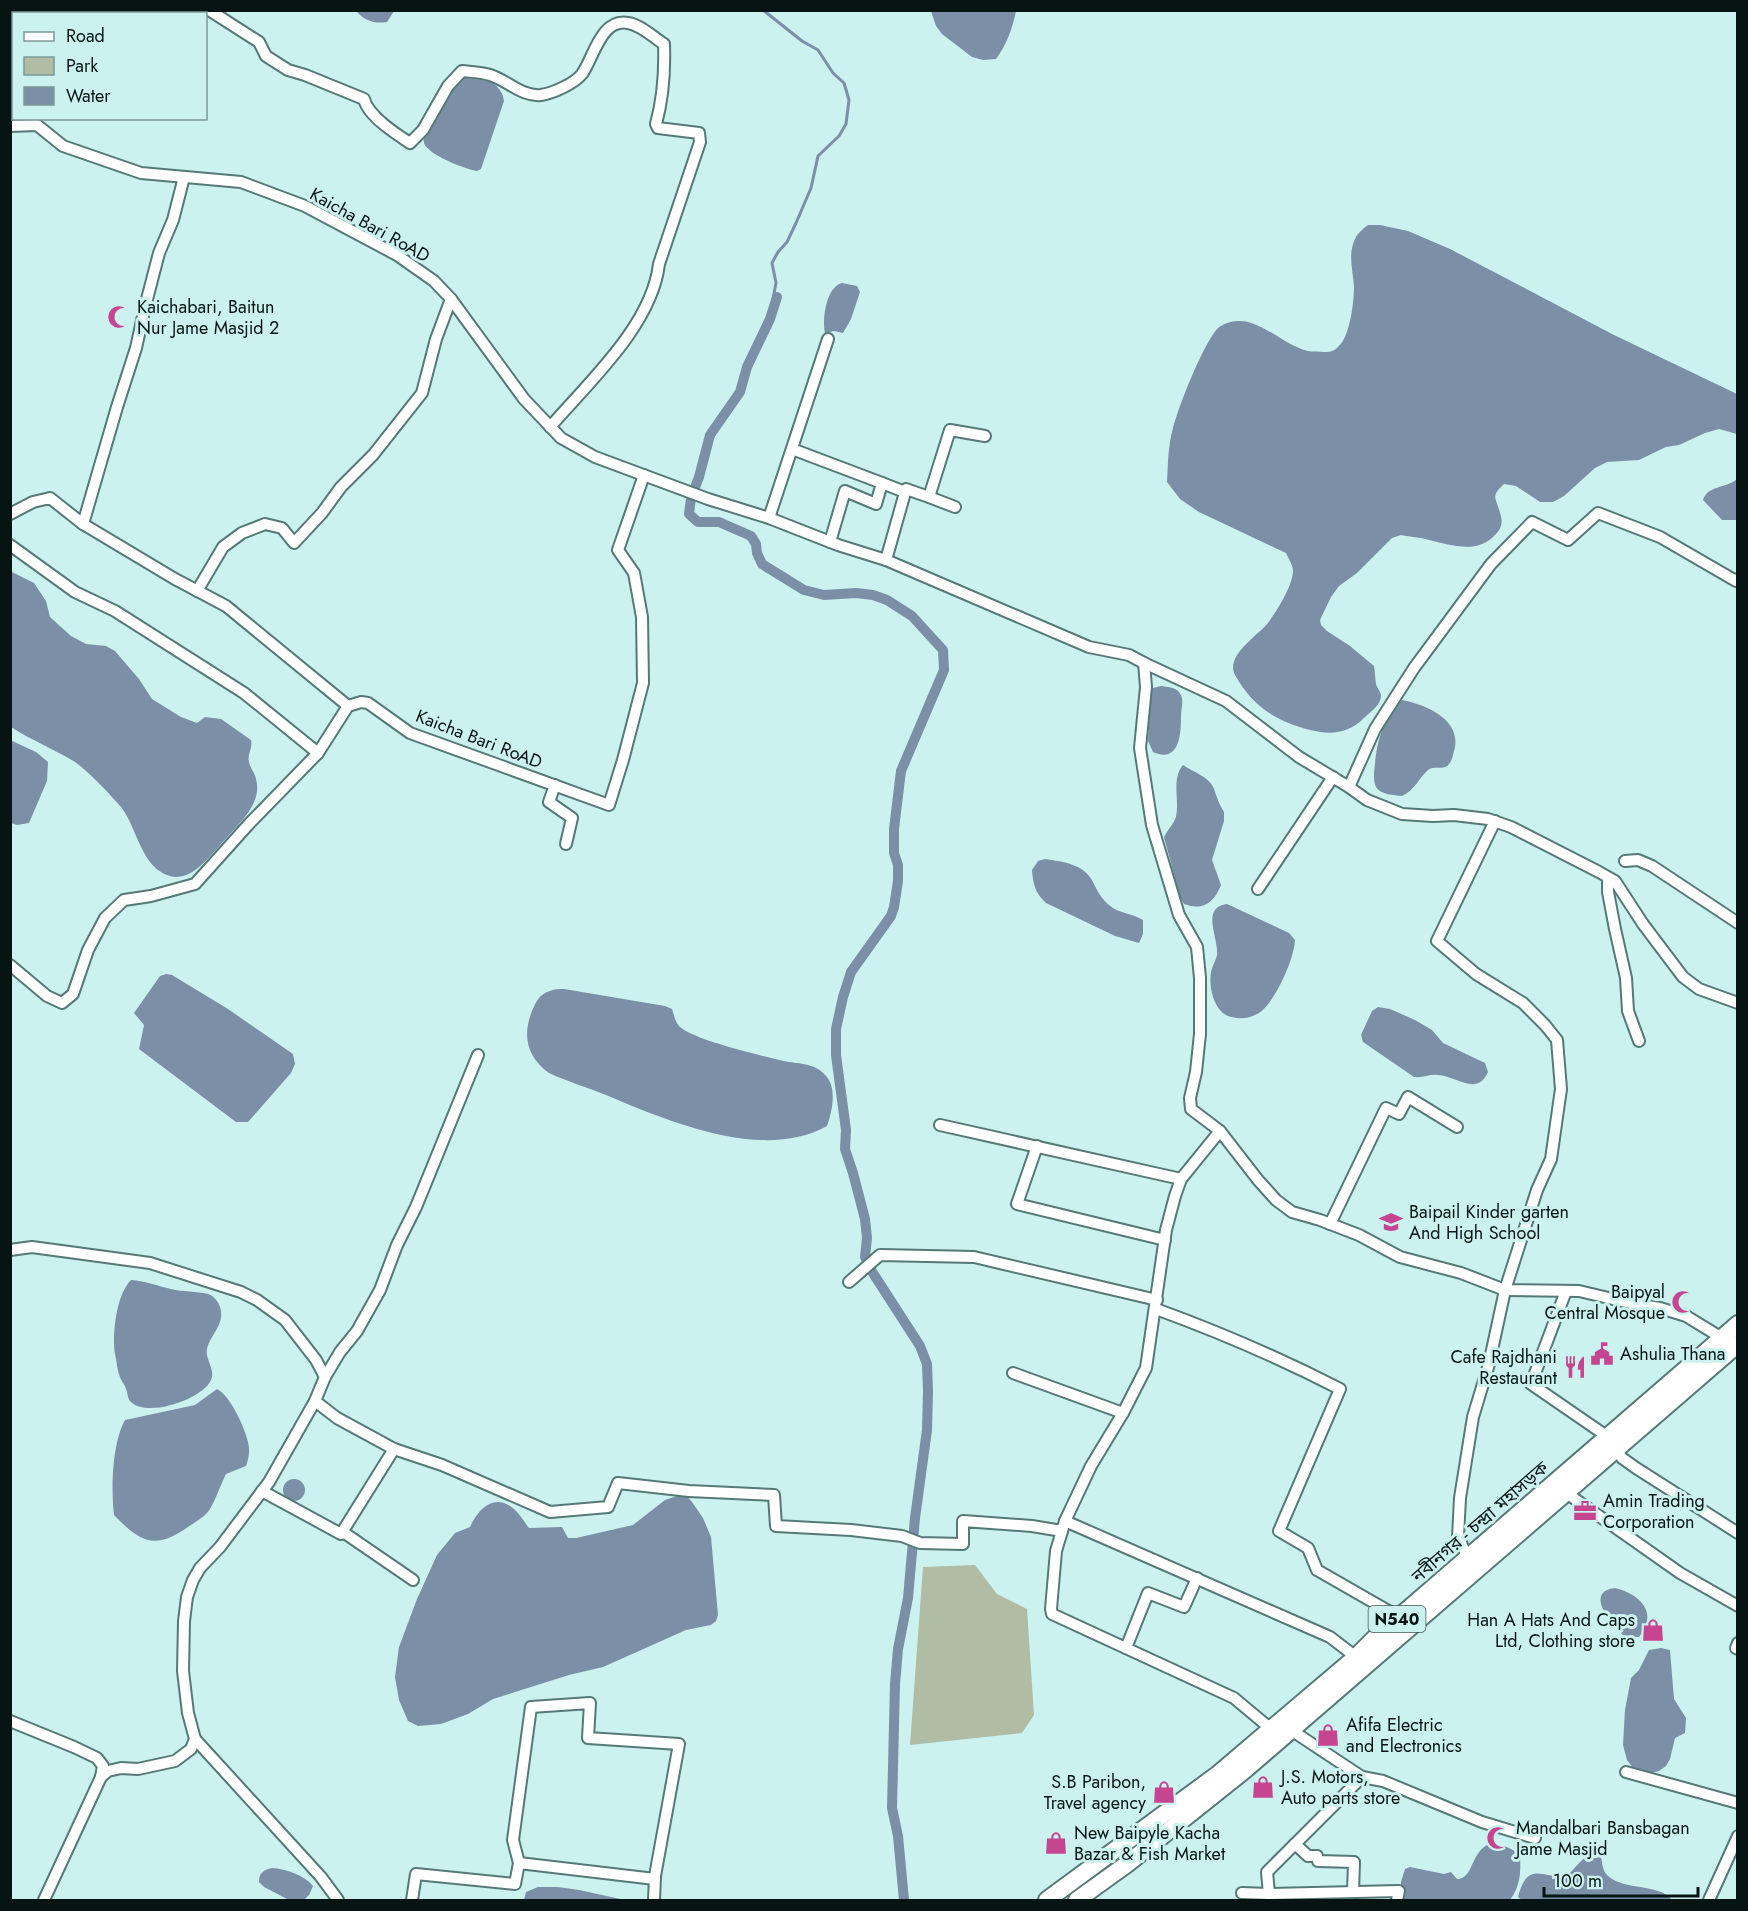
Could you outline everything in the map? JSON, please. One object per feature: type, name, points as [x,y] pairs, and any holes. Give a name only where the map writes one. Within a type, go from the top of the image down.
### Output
[{"type":"highway","name":"নবীনগর - চন্দ্রা মহাসড়ক","points":[[1047,1900],[1217,1775],[1468,1558],[1612,1443],[1730,1341],[1737,1324]]},
{"type":"highway","name":"নবীনগর - চন্দ্রা মহাসড়ক","points":[[1077,1900],[1127,1864],[1246,1769],[1565,1492],[1612,1443]]},
{"type":"street","points":[[209,10],[259,42],[266,56],[288,70],[364,99],[366,105],[391,131],[410,143],[423,130],[448,86],[462,71],[490,75],[534,95],[543,95],[568,85],[581,75],[598,44],[610,27],[616,23],[629,23],[664,44],[665,66],[656,124],[658,128],[699,134],[700,142],[659,264],[657,281],[631,334],[550,427]]},
{"type":"street","name":"Kaicha Bari RoAD","points":[[10,126],[37,126],[63,146],[141,173],[241,182],[305,206],[397,255],[434,281],[452,299],[524,399],[561,438],[595,457],[708,499],[769,518],[830,542],[886,560],[1089,647],[1129,655],[1226,701],[1299,757],[1367,800],[1402,814],[1475,816],[1495,821],[1511,827],[1608,878]]},
{"type":"street","points":[[83,524],[136,348],[159,253],[173,220],[184,177]]},
{"type":"street","points":[[197,591],[223,547],[242,533],[265,524],[282,528],[294,543],[322,513],[341,487],[373,455],[422,393],[436,339],[452,299]]},
{"type":"street","points":[[769,518],[828,339]]},
{"type":"street","points":[[929,497],[950,430],[985,436]]},
{"type":"street","points":[[792,448],[905,492]]},
{"type":"street","name":"Kaicha Bari RoAD","points":[[348,706],[361,702],[368,703],[410,733],[609,805],[643,683],[642,617],[634,573],[618,550],[644,475]]},
{"type":"street","points":[[830,542],[845,491],[876,504],[882,483]]},
{"type":"street","points":[[886,560],[906,489],[955,507]]},
{"type":"street","points":[[10,514],[33,502],[50,498],[83,524],[226,606],[348,706],[318,753],[195,884],[151,896],[124,900],[105,918],[88,950],[73,994],[62,1003],[47,996],[10,965]]},
{"type":"street","points":[[1349,787],[1375,729],[1414,668],[1491,564],[1532,522],[1569,540],[1598,513],[1660,537],[1736,581],[1737,579]]},
{"type":"street","points":[[10,545],[75,592],[115,611],[244,693],[318,753]]},
{"type":"street","points":[[1144,663],[1146,687],[1140,748],[1152,825],[1179,915],[1197,947],[1200,978],[1200,1034],[1190,1098],[1191,1108],[1220,1131],[1276,1200],[1292,1212],[1359,1235],[1400,1257],[1461,1273],[1505,1290],[1579,1291],[1660,1308],[1686,1316],[1730,1341]]},
{"type":"street","points":[[1258,889],[1306,814],[1333,777]]},
{"type":"street","points":[[555,785],[549,802],[572,818],[566,844]]},
{"type":"street","points":[[1468,1558],[1458,1538],[1460,1498],[1473,1417],[1489,1364],[1505,1290],[1537,1190],[1551,1160],[1561,1089],[1557,1040],[1523,1003],[1476,974],[1437,941],[1495,821]]},
{"type":"street","points":[[1625,861],[1638,860],[1652,866],[1737,923]]},
{"type":"street","points":[[1639,1041],[1628,1011],[1626,978],[1613,920],[1608,878],[1615,881],[1643,924],[1683,977],[1699,989],[1737,1003]]},
{"type":"street","points":[[338,1900],[321,1877],[195,1739],[188,1713],[183,1671],[187,1597],[200,1568],[220,1547],[262,1491],[315,1401],[325,1377],[340,1352],[357,1331],[380,1290],[478,1055]]},
{"type":"street","points":[[1330,1224],[1386,1108],[1399,1114],[1408,1097],[1457,1127]]},
{"type":"street","points":[[940,1125],[1181,1179]]},
{"type":"street","points":[[1220,1131],[1181,1179],[1165,1240],[1146,1368],[1123,1413],[1091,1466],[1063,1526],[1056,1551],[1051,1609],[1052,1614],[1234,1698],[1271,1729]]},
{"type":"street","points":[[1037,1146],[1017,1204],[1165,1240]]},
{"type":"street","points":[[10,1250],[32,1247],[150,1263],[241,1292],[257,1299],[285,1320],[316,1360],[325,1377]]},
{"type":"street","points":[[849,1282],[880,1255],[974,1257],[1157,1305],[1278,1358],[1340,1389],[1279,1531],[1308,1548],[1317,1570],[1399,1617]]},
{"type":"street","points":[[1566,1292],[1531,1384],[1612,1443],[1622,1458],[1737,1533]]},
{"type":"street","points":[[1013,1373],[1123,1413]]},
{"type":"street","points":[[315,1401],[337,1418],[394,1449],[442,1465],[550,1512],[608,1507],[618,1483],[689,1491],[774,1495],[776,1526],[850,1530],[902,1536],[920,1543],[963,1544],[963,1521],[1063,1526],[1197,1578],[1330,1637],[1356,1657]]},
{"type":"street","points":[[343,1532],[394,1449]]},
{"type":"street","points":[[262,1491],[341,1534],[343,1532],[412,1580]]},
{"type":"street","points":[[1565,1492],[1680,1573],[1737,1606]]},
{"type":"street","points":[[1126,1647],[1148,1593],[1184,1607],[1197,1578]]},
{"type":"street","points":[[1737,1643],[1737,1649]]},
{"type":"street","points":[[412,1900],[416,1874],[515,1884],[519,1863],[513,1840],[531,1707],[590,1703],[588,1738],[679,1744],[655,1879],[654,1900]]},
{"type":"street","points":[[10,1721],[97,1758],[103,1766],[101,1777],[44,1900]]},
{"type":"street","points":[[1291,1730],[1362,1777],[1383,1781],[1482,1822],[1535,1838]]},
{"type":"street","points":[[101,1777],[108,1771],[121,1768],[138,1769],[175,1761],[191,1749],[195,1739]]},
{"type":"street","points":[[1626,1772],[1737,1803]]},
{"type":"street","points":[[1269,1894],[1267,1872],[1362,1777]]},
{"type":"street","points":[[1709,1900],[1737,1836]]},
{"type":"street","points":[[1295,1844],[1308,1856],[1317,1856],[1318,1861],[1354,1862],[1353,1892]]},
{"type":"street","points":[[519,1863],[655,1879]]},
{"type":"street","points":[[1242,1893],[1399,1891],[1397,1900]]},
{"type":"green space","points":[[975,1565],[997,1594],[1027,1609],[1034,1715],[1022,1733],[910,1745],[923,1567]]},
{"type":"water","points":[[931,10],[1016,11],[1009,36],[1000,54],[996,59],[983,60],[972,57],[942,34],[936,26]]},
{"type":"water","points":[[356,11],[394,11],[387,22],[378,23],[366,19]]},
{"type":"water","points":[[470,75],[497,86],[504,101],[481,169],[477,171],[439,157],[424,143],[424,136],[433,116],[457,85]]},
{"type":"water","points":[[1368,225],[1408,231],[1450,249],[1614,335],[1737,394],[1737,434],[1719,429],[1679,445],[1666,447],[1639,460],[1607,462],[1595,468],[1564,496],[1553,502],[1540,502],[1516,486],[1504,484],[1495,497],[1501,527],[1489,540],[1481,544],[1464,547],[1401,535],[1392,538],[1357,573],[1339,586],[1320,620],[1321,625],[1327,631],[1374,666],[1381,699],[1375,708],[1352,727],[1339,732],[1325,732],[1286,722],[1266,711],[1242,686],[1233,668],[1238,654],[1267,624],[1287,591],[1293,571],[1286,553],[1199,512],[1180,499],[1167,482],[1168,455],[1180,405],[1198,362],[1211,337],[1221,326],[1238,321],[1255,324],[1290,344],[1310,351],[1329,352],[1338,347],[1346,336],[1352,310],[1353,243],[1357,235]]},
{"type":"water","points":[[842,283],[857,286],[860,292],[851,319],[843,333],[834,331],[825,333],[826,304],[832,291]]},
{"type":"water","points":[[1737,479],[1737,520],[1722,520],[1703,500],[1705,495],[1713,489]]},
{"type":"water","points":[[10,571],[34,583],[46,601],[50,617],[71,636],[86,644],[106,646],[115,651],[139,679],[152,699],[181,717],[197,723],[205,717],[221,719],[251,740],[249,759],[257,787],[254,802],[241,822],[196,870],[179,877],[160,872],[146,856],[127,815],[93,777],[75,762],[11,727]]},
{"type":"water","points":[[1161,686],[1177,690],[1182,701],[1177,745],[1169,754],[1162,755],[1153,752],[1148,741],[1151,693],[1153,688]]},
{"type":"water","points":[[1402,700],[1432,710],[1441,716],[1453,731],[1455,740],[1453,756],[1449,764],[1428,770],[1410,791],[1402,796],[1378,790],[1374,776],[1382,729],[1390,714]]},
{"type":"water","points":[[10,740],[36,752],[48,762],[47,781],[29,823],[17,825],[11,823]]},
{"type":"water","points":[[1183,765],[1209,781],[1224,812],[1224,821],[1212,860],[1221,885],[1211,901],[1197,907],[1184,904],[1180,897],[1164,837],[1176,817],[1177,777]]},
{"type":"water","points":[[1045,859],[1066,863],[1084,871],[1109,905],[1143,920],[1143,934],[1139,943],[1115,936],[1046,903],[1035,888],[1032,870],[1038,861]]},
{"type":"water","points":[[1227,904],[1289,933],[1295,940],[1287,969],[1271,1000],[1259,1013],[1246,1018],[1223,1013],[1215,1003],[1210,982],[1217,955],[1212,917],[1219,906]]},
{"type":"water","points":[[172,975],[228,1009],[293,1054],[295,1064],[291,1073],[248,1122],[236,1122],[139,1049],[144,1025],[134,1013],[160,976]]},
{"type":"water","points":[[564,989],[665,1006],[672,1009],[679,1026],[699,1037],[748,1052],[814,1067],[827,1077],[832,1088],[832,1108],[827,1126],[802,1136],[774,1140],[745,1139],[716,1134],[658,1116],[549,1073],[531,1053],[527,1029],[532,1011],[541,996],[552,990]]},
{"type":"water","points":[[1378,1007],[1390,1009],[1432,1030],[1443,1043],[1485,1063],[1488,1072],[1478,1083],[1472,1084],[1438,1075],[1414,1077],[1363,1042],[1361,1035],[1372,1011]]},
{"type":"water","points":[[131,1280],[208,1294],[215,1298],[220,1306],[220,1322],[207,1349],[212,1372],[211,1380],[206,1387],[186,1400],[148,1408],[138,1406],[129,1400],[118,1372],[114,1336],[116,1315],[122,1295]]},
{"type":"water","points":[[217,1389],[232,1405],[244,1429],[249,1448],[246,1466],[226,1474],[210,1509],[197,1521],[166,1539],[157,1541],[141,1537],[132,1532],[114,1515],[115,1453],[125,1420],[195,1405]]},
{"type":"water","points":[[294,1479],[302,1482],[305,1490],[302,1498],[294,1501],[286,1498],[283,1490],[286,1482]]},
{"type":"water","points":[[680,1495],[687,1496],[692,1502],[703,1518],[711,1537],[718,1615],[716,1621],[711,1625],[686,1630],[603,1667],[569,1675],[493,1699],[468,1714],[441,1724],[418,1726],[408,1721],[399,1700],[395,1677],[399,1647],[437,1555],[455,1533],[470,1527],[482,1509],[494,1502],[507,1504],[516,1511],[529,1528],[562,1527],[568,1538],[576,1538],[633,1525],[665,1500]]},
{"type":"water","points":[[1615,1588],[1632,1595],[1644,1606],[1647,1620],[1639,1637],[1625,1637],[1614,1626],[1604,1610],[1601,1596],[1606,1591]]},
{"type":"water","points":[[1661,1648],[1670,1650],[1674,1699],[1686,1718],[1685,1733],[1675,1738],[1666,1766],[1651,1773],[1641,1772],[1633,1768],[1627,1760],[1623,1745],[1625,1710],[1631,1678],[1639,1670],[1649,1650]]},
{"type":"water","points":[[1487,1845],[1505,1846],[1520,1856],[1519,1879],[1510,1900],[1400,1900],[1401,1882],[1405,1869],[1410,1867],[1444,1874],[1451,1872],[1457,1879],[1462,1878],[1469,1871],[1481,1849]]},
{"type":"water","points":[[1598,1851],[1604,1870],[1615,1881],[1659,1891],[1672,1900],[1522,1900],[1518,1897],[1525,1879],[1530,1875],[1541,1874],[1565,1878],[1584,1858]]},
{"type":"water","points":[[272,1868],[289,1871],[305,1879],[313,1886],[309,1895],[304,1900],[289,1900],[264,1887],[259,1882],[260,1876],[264,1871]]},
{"type":"water","points":[[538,1887],[579,1890],[625,1900],[524,1900],[526,1892]]},
{"type":"waterway","points":[[763,10],[802,41],[818,50],[833,73],[844,83],[849,100],[846,124],[839,136],[818,156],[811,188],[796,223],[787,242],[772,263],[776,283],[769,320]]},
{"type":"waterway","points":[[777,297],[770,319],[747,367],[740,392],[710,435],[691,498],[689,514],[698,522],[719,522],[751,536],[762,564],[804,590],[824,595],[856,593],[873,595],[887,600],[912,616],[943,650],[944,670],[901,771],[894,829],[894,853],[898,865],[894,907],[891,916],[851,972],[836,1029],[836,1055],[846,1130],[845,1149],[865,1219],[867,1238],[865,1257],[920,1346],[927,1364],[927,1430],[915,1518],[908,1598],[898,1649],[895,1684],[892,1808],[898,1836],[904,1900]]},
{"type":"place","name":"Kaichabari, Baitun Nur Jame Masjid 2","points":[[119,317]]},
{"type":"place","name":"Baipail Kinder garten And High School","points":[[1391,1222]]},
{"type":"place","name":"Baipyal Central Mosque","points":[[1683,1302]]},
{"type":"place","name":"Ashulia Thana","points":[[1602,1354]]},
{"type":"place","name":"Cafe Rajdhani Restaurant","points":[[1575,1367]]},
{"type":"place","name":"Amin Trading Corporation","points":[[1585,1511]]},
{"type":"place","name":"Han A Hats And Caps Ltd, Clothing store","points":[[1653,1630]]},
{"type":"place","name":"Afifa Electric and Electronics","points":[[1328,1735]]},
{"type":"place","name":"J.S. Motors, Auto parts store","points":[[1263,1787]]},
{"type":"place","name":"S.B Paribon, Travel agency","points":[[1164,1792]]},
{"type":"place","name":"Mandalbari Bansbagan Jame Masjid","points":[[1498,1838]]},
{"type":"place","name":"New Baipyle Kacha Bazar & Fish Market","points":[[1056,1843]]}]
